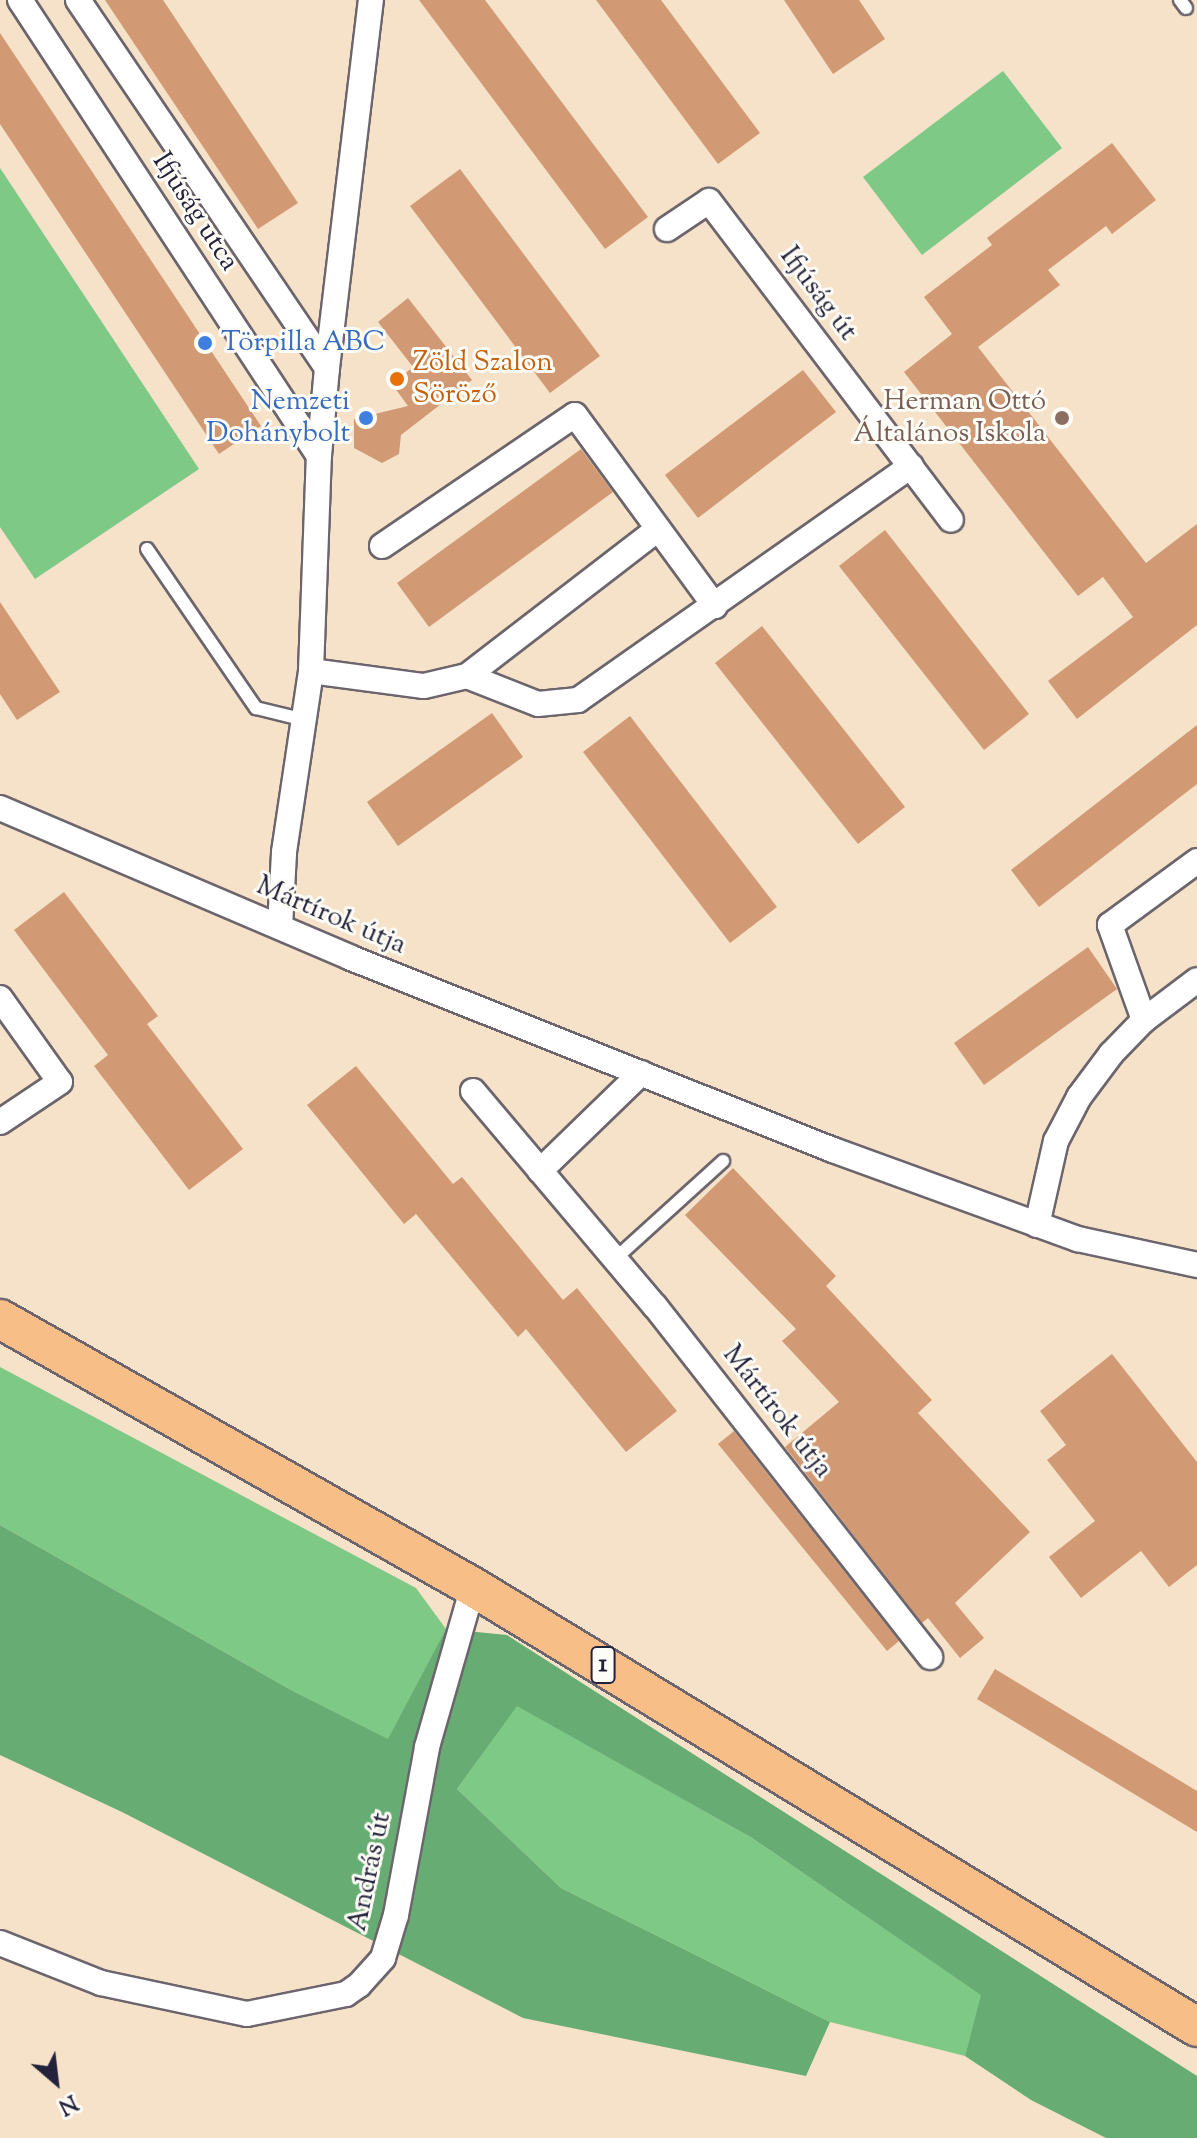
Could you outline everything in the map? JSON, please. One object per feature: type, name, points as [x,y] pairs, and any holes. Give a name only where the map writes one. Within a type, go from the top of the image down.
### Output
[{"type":"main road","name":"1","points":[[0,1319],[473,1587],[1197,2027]]},
{"type":"street","name":"Ifjúság utca","points":[[20,0],[319,456]]},
{"type":"street","name":"Ifjúság utca","points":[[78,0],[327,368]]},
{"type":"street","points":[[280,927],[284,852],[311,671],[319,456],[327,368],[344,201],[371,0]]},
{"type":"street","name":"Ifjúság út","points":[[667,229],[709,201],[951,520]]},
{"type":"street","points":[[382,546],[575,415],[715,606]]},
{"type":"street","points":[[467,676],[538,704],[578,700],[911,466]]},
{"type":"street","points":[[311,671],[424,686],[467,676],[658,529]]},
{"type":"street","name":"Mártírok útja","points":[[0,808],[280,927],[833,1150],[1078,1239],[1197,1265]]},
{"type":"street","points":[[1144,1020],[1110,925],[1197,861]]},
{"type":"street","points":[[1037,1225],[1056,1141],[1087,1086],[1111,1054],[1144,1020],[1197,980]]},
{"type":"street","points":[[0,998],[60,1082],[0,1122]]},
{"type":"street","points":[[540,1171],[641,1073]]},
{"type":"street","name":"Mártírok útja","points":[[473,1091],[615,1259],[930,1657]]},
{"type":"street","name":"András út","points":[[0,1943],[101,1983],[247,2014],[346,1994],[359,1985],[383,1958],[396,1915],[427,1747],[473,1587]]},
{"type":"lane","points":[[147,549],[256,708],[305,720]]},
{"type":"lane","points":[[615,1259],[723,1161]]},
{"type":"green space","points":[[1003,71],[1062,148],[922,255],[863,177]]},
{"type":"green space","points":[[0,168],[199,469],[35,579],[0,527]]},
{"type":"green space","points":[[0,1367],[416,1588],[446,1629],[389,1740],[293,1691],[0,1525]]},
{"type":"green space","points":[[0,1525],[293,1691],[388,1739],[446,1629],[507,1635],[1197,2076],[1197,2138],[1106,2138],[1031,2100],[965,2056],[981,1995],[752,1838],[517,1706],[457,1789],[561,1888],[830,2022],[806,2076],[523,2018],[122,1812],[0,1755]]},
{"type":"green space","points":[[517,1705],[752,1838],[982,1995],[965,2056],[830,2022],[561,1888],[457,1789]]},
{"type":"building","points":[[105,0],[163,0],[298,203],[258,229]]},
{"type":"building","points":[[419,0],[485,0],[648,217],[605,249]]},
{"type":"building","points":[[596,0],[661,0],[760,133],[718,164]]},
{"type":"building","points":[[784,0],[859,0],[885,39],[833,74]]},
{"type":"building","points":[[0,33],[261,426],[219,454],[0,124]]},
{"type":"building","points":[[1112,143],[1156,200],[1112,234],[1106,226],[1048,270],[1060,285],[978,347],[1146,563],[1197,524],[1197,625],[1077,719],[1048,681],[1133,617],[1103,577],[1078,596],[904,372],[952,334],[924,297],[992,245],[987,238]]},
{"type":"building","points":[[460,169],[600,356],[550,393],[410,206]]},
{"type":"building","points":[[408,298],[472,380],[401,435],[399,454],[382,463],[354,448],[354,419],[408,406],[392,384],[413,367],[378,322]]},
{"type":"building","points":[[803,370],[836,412],[698,518],[665,475]]},
{"type":"building","points":[[581,449],[613,492],[429,627],[397,583]]},
{"type":"building","points":[[885,530],[1029,714],[984,750],[839,566]]},
{"type":"building","points":[[0,602],[60,692],[17,720],[0,694]]},
{"type":"building","points":[[762,626],[905,807],[858,844],[715,663]]},
{"type":"building","points":[[492,713],[523,757],[398,846],[367,802]]},
{"type":"building","points":[[630,716],[777,907],[730,943],[583,752]]},
{"type":"building","points":[[1197,725],[1197,784],[1039,907],[1011,870]]},
{"type":"building","points":[[64,892],[158,1016],[147,1024],[243,1149],[189,1190],[94,1066],[108,1055],[14,930]]},
{"type":"building","points":[[1088,947],[1117,989],[984,1085],[954,1043]]},
{"type":"building","points":[[356,1066],[453,1184],[462,1177],[563,1300],[577,1288],[677,1411],[626,1452],[526,1329],[518,1337],[416,1214],[404,1224],[307,1105]]},
{"type":"building","points":[[733,1168],[836,1276],[826,1286],[932,1400],[918,1413],[1030,1532],[955,1603],[984,1638],[960,1658],[928,1618],[922,1623],[785,1447],[839,1402],[782,1341],[796,1329],[685,1215]]},
{"type":"building","points":[[1112,1354],[1197,1462],[1197,1565],[1169,1587],[1141,1551],[1081,1598],[1049,1557],[1095,1521],[1047,1460],[1066,1445],[1040,1411]]},
{"type":"building","points":[[734,1431],[899,1641],[887,1651],[718,1444]]},
{"type":"building","points":[[995,1669],[1197,1791],[1197,1832],[977,1699]]},
{"type":"place","name":"Törpilla ABC","points":[[205,343]]},
{"type":"place","name":"Zöld Szalon Söröző","points":[[397,379]]},
{"type":"place","name":"Nemzeti Dohánybolt","points":[[366,418]]},
{"type":"place","name":"Herman Ottó Általános Iskola","points":[[1062,418]]}]
